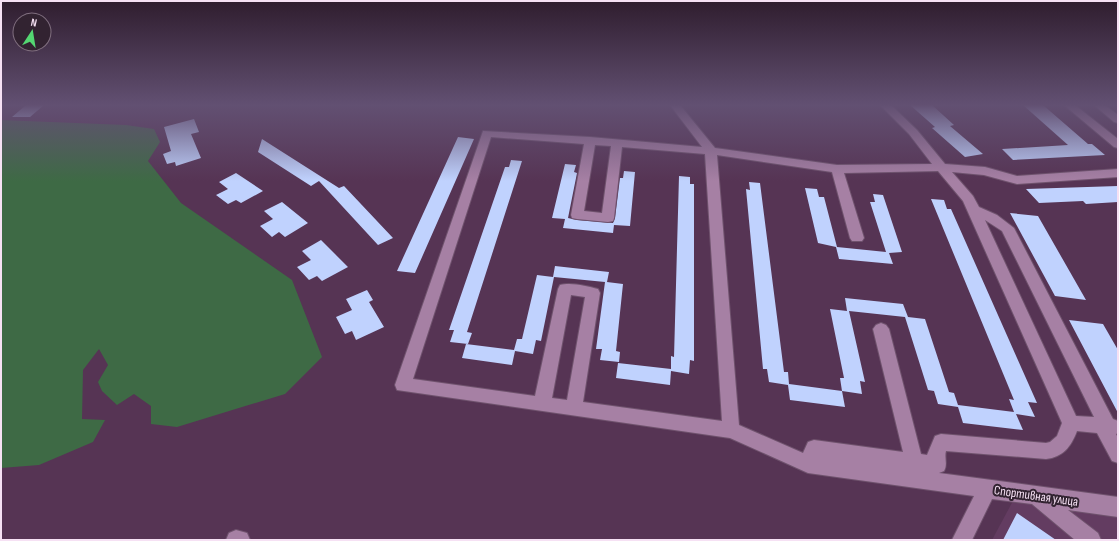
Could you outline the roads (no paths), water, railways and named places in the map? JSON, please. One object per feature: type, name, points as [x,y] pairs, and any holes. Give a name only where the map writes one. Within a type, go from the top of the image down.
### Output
[{"type":"street","points":[[695,130],[711,151],[731,430]]},
{"type":"street","points":[[808,464],[814,448],[938,465],[936,454],[941,442],[1021,450],[1052,450],[1066,439],[1071,423],[969,199],[940,167],[911,130]]},
{"type":"street","points":[[1100,130],[1118,145]]},
{"type":"street","points":[[987,489],[808,464],[731,430],[403,385],[487,133],[590,140],[711,151],[837,169],[940,167],[985,171],[1017,180],[1118,173]]},
{"type":"street","points":[[590,140],[577,215],[608,218],[617,143]]},
{"type":"street","points":[[837,169],[857,238]]},
{"type":"street","points":[[974,210],[992,218],[1007,228],[1110,427],[1118,455]]},
{"type":"street","points":[[542,404],[565,289],[593,292],[574,408]]},
{"type":"street","points":[[881,329],[914,462]]},
{"type":"street","points":[[1071,423],[1110,427]]},
{"type":"street","name":"Спортивная улица","points":[[962,540],[987,489],[1118,507]]},
{"type":"street","points":[[1036,496],[1091,540]]}]
